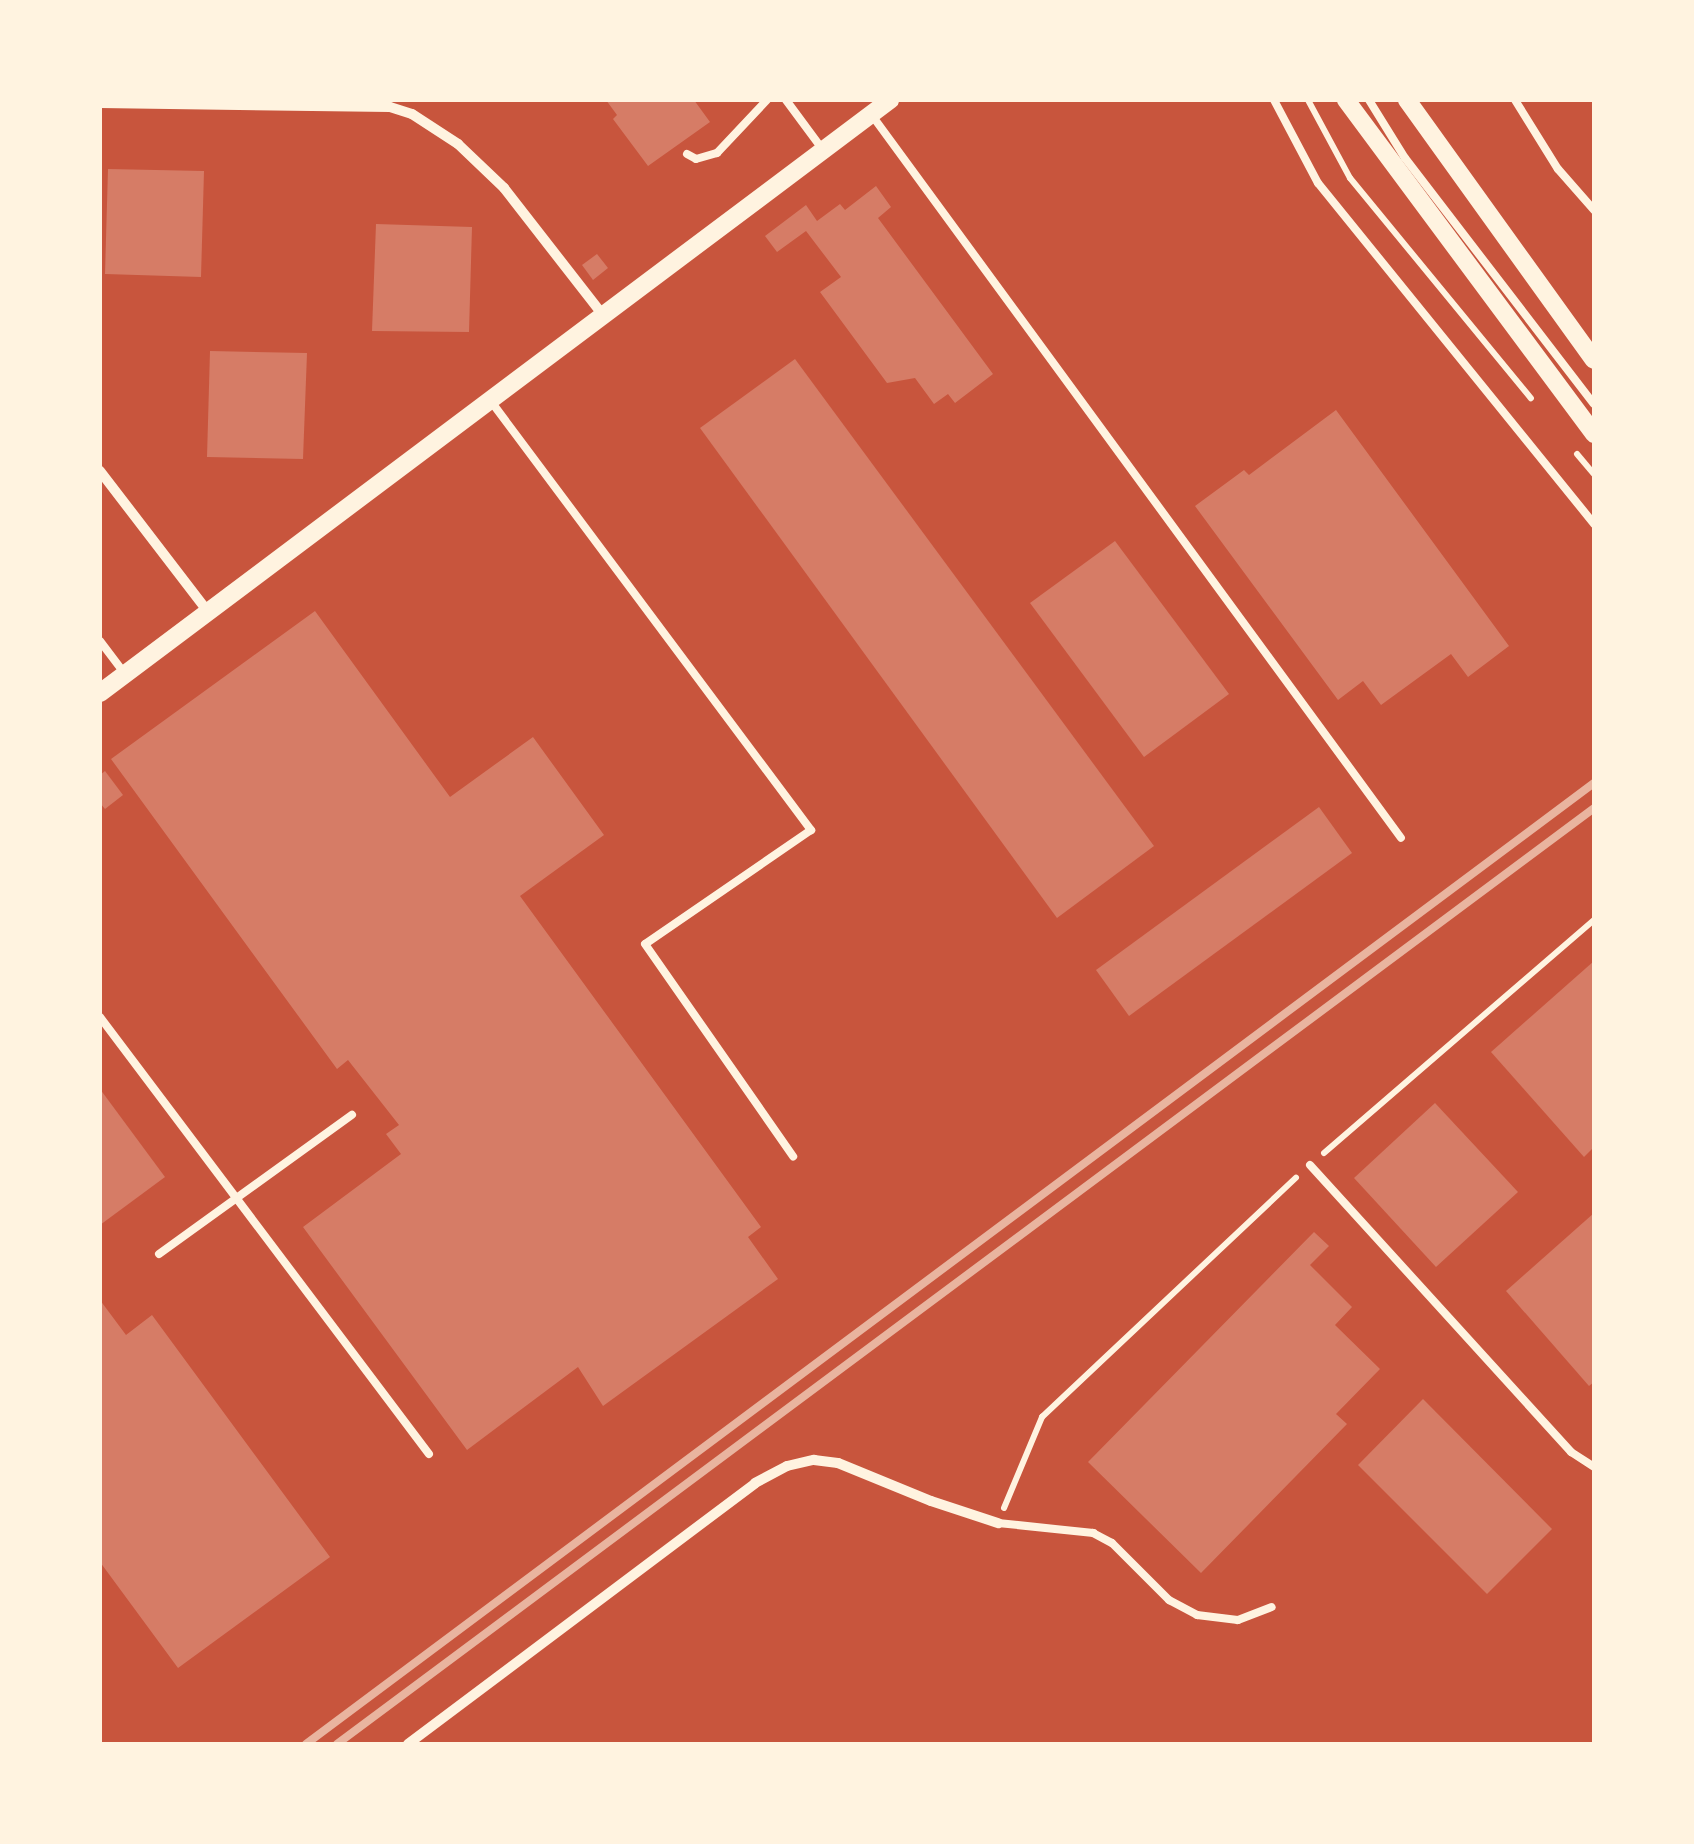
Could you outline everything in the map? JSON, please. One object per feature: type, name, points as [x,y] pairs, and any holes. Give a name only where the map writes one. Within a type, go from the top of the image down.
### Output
[{"type":"street","points":[[100,692],[890,100]]},
{"type":"street","points":[[1346,100],[1556,389],[1594,434]]},
{"type":"street","points":[[1407,100],[1594,360]]},
{"type":"street","points":[[100,103],[390,107],[412,114],[458,144],[504,188],[603,314]]},
{"type":"street","points":[[100,471],[208,612]]},
{"type":"street","points":[[408,1744],[754,1483],[787,1466],[814,1460],[838,1463],[930,1502],[998,1523]]},
{"type":"lane","points":[[687,154],[696,159],[717,153],[767,100]]},
{"type":"lane","points":[[786,100],[824,150]]},
{"type":"lane","points":[[1274,100],[1318,184],[1594,524]]},
{"type":"lane","points":[[1370,100],[1405,158],[1594,404]]},
{"type":"lane","points":[[1515,100],[1558,169],[1594,210]]},
{"type":"lane","points":[[871,114],[1401,838]]},
{"type":"lane","points":[[490,400],[811,830],[645,944],[793,1156]]},
{"type":"lane","points":[[100,642],[125,674]]},
{"type":"lane","points":[[100,1016],[429,1454]]},
{"type":"lane","points":[[159,1254],[352,1114]]},
{"type":"lane","points":[[1310,1165],[1571,1452],[1594,1467]]},
{"type":"lane","points":[[998,1523],[1093,1533],[1112,1543],[1169,1600],[1197,1615],[1238,1620],[1272,1608]]},
{"type":"path","points":[[1308,100],[1319,115],[1338,160],[1358,188],[1544,414]]},
{"type":"path","points":[[1569,444],[1594,474]]},
{"type":"path","points":[[998,1523],[1042,1417],[1310,1165],[1594,920]]},
{"type":"building","points":[[606,100],[694,100],[710,122],[648,166],[613,119],[617,115]]},
{"type":"building","points":[[108,169],[204,171],[201,277],[105,274]]},
{"type":"building","points":[[876,186],[891,207],[878,218],[993,374],[955,403],[948,394],[934,404],[915,378],[887,383],[820,292],[841,277],[806,231],[777,252],[765,236],[806,205],[817,221],[840,204],[845,210]]},
{"type":"building","points":[[376,224],[472,227],[469,332],[372,331]]},
{"type":"building","points":[[597,254],[608,268],[593,280],[582,265]]},
{"type":"building","points":[[210,351],[307,353],[303,459],[207,457]]},
{"type":"building","points":[[795,359],[1154,846],[1057,918],[700,428]]},
{"type":"building","points":[[1336,410],[1509,646],[1468,677],[1451,654],[1381,705],[1363,681],[1338,700],[1195,506],[1244,470],[1249,475]]},
{"type":"building","points":[[1115,541],[1229,694],[1144,757],[1030,603]]},
{"type":"building","points":[[315,611],[450,797],[533,737],[604,835],[520,896],[761,1227],[748,1237],[778,1279],[603,1406],[578,1367],[467,1450],[303,1227],[401,1154],[386,1134],[399,1125],[348,1060],[337,1069],[111,759]]},
{"type":"building","points":[[105,771],[123,795],[105,809],[100,803],[100,775]]},
{"type":"building","points":[[1319,807],[1352,853],[1129,1016],[1096,970]]},
{"type":"building","points":[[1594,961],[1594,1147],[1584,1157],[1491,1052]]},
{"type":"building","points":[[100,1089],[165,1177],[100,1225]]},
{"type":"building","points":[[1435,1103],[1518,1192],[1436,1267],[1354,1178]]},
{"type":"building","points":[[1594,1213],[1594,1382],[1589,1386],[1506,1291]]},
{"type":"building","points":[[1314,1232],[1329,1246],[1310,1265],[1352,1307],[1335,1325],[1380,1369],[1336,1414],[1347,1424],[1201,1573],[1088,1462]]},
{"type":"building","points":[[100,1300],[126,1335],[152,1315],[330,1557],[178,1668],[100,1562]]},
{"type":"building","points":[[1423,1399],[1552,1529],[1487,1594],[1358,1465]]},
{"type":"railway","points":[[306,1744],[1594,783]]},
{"type":"railway","points":[[337,1744],[1594,808]]}]
